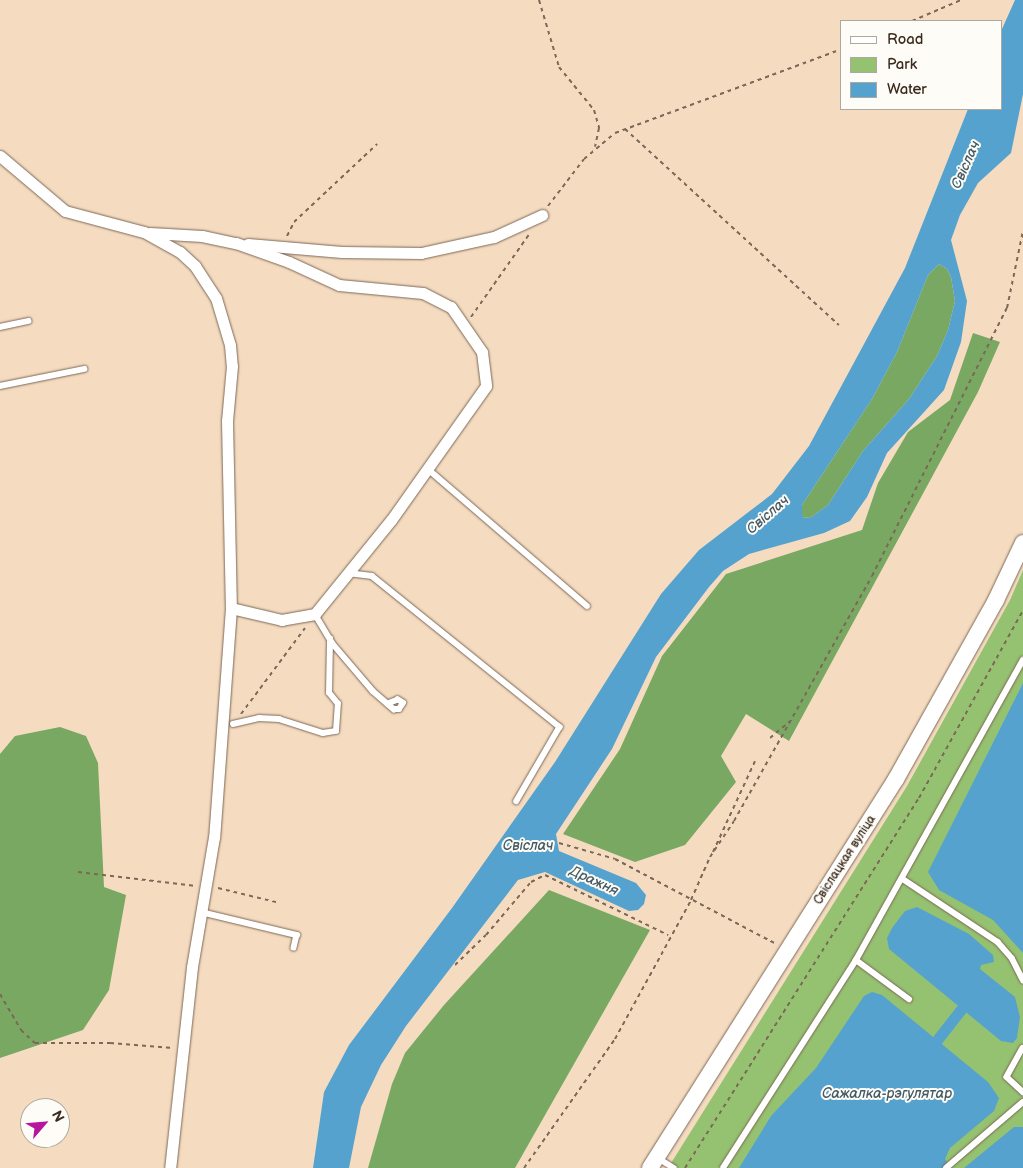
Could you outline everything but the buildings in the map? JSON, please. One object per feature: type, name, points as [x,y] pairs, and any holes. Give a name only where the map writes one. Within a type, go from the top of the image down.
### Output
[{"type":"main road","name":"Свіслацкая вуліца","points":[[653,1163],[896,780],[996,600],[1023,543]]},
{"type":"street","points":[[0,156],[65,211],[144,232],[202,236],[236,243],[289,262],[339,285],[423,293],[451,306],[482,352],[486,386],[428,469],[315,614],[282,620],[231,608]]},
{"type":"street","points":[[236,243],[286,245],[342,252],[421,253],[494,237],[542,215]]},
{"type":"street","points":[[144,232],[180,252],[195,266],[216,298],[230,345],[232,366],[227,430],[231,608],[214,837],[201,912],[183,1048],[170,1168]]},
{"type":"lane","points":[[0,327],[28,321]]},
{"type":"lane","points":[[0,386],[84,369]]},
{"type":"lane","points":[[428,469],[587,606]]},
{"type":"lane","points":[[348,573],[372,576],[560,727],[517,801]]},
{"type":"lane","points":[[315,614],[330,639],[358,675],[388,704]]},
{"type":"lane","points":[[233,724],[259,718],[279,719],[323,733],[336,731],[338,704],[329,693],[330,639]]},
{"type":"lane","points":[[723,1168],[856,960],[1023,660]]},
{"type":"lane","points":[[903,878],[998,942],[1012,958],[1023,980]]},
{"type":"lane","points":[[201,912],[297,935],[294,948]]},
{"type":"lane","points":[[856,960],[909,999]]},
{"type":"lane","points":[[1023,1048],[1007,1077],[1023,1092]]},
{"type":"lane","points":[[947,1167],[1023,1102]]},
{"type":"lane","points":[[653,1163],[674,1168]]},
{"type":"path","points":[[539,0],[559,67],[566,80],[594,110],[599,128],[595,147]]},
{"type":"path","points":[[914,20],[961,0]]},
{"type":"path","points":[[839,324],[625,129],[840,50]]},
{"type":"path","points":[[286,245],[294,222],[377,144]]},
{"type":"path","points":[[710,857],[734,821],[872,576],[1007,308],[1023,231]]},
{"type":"path","points":[[685,1168],[919,798],[1023,610]]},
{"type":"path","points":[[233,724],[315,614]]},
{"type":"path","points":[[770,738],[791,720]]},
{"type":"path","points":[[524,1168],[615,1039],[669,935],[691,900],[754,760]]},
{"type":"path","points":[[559,843],[615,859],[774,943]]},
{"type":"path","points":[[78,872],[206,886],[276,902]]},
{"type":"path","points":[[455,964],[486,935],[531,882],[545,875],[669,935]]},
{"type":"path","points":[[0,994],[21,1030],[35,1043],[110,1043],[183,1048]]},
{"type":"green space","points":[[939,264],[947,269],[951,277],[955,301],[948,330],[937,356],[909,399],[863,451],[828,505],[810,518],[802,517],[802,505],[872,399],[897,352],[928,275]]},
{"type":"green space","points":[[973,333],[1000,342],[978,392],[789,741],[746,714],[721,756],[736,782],[685,845],[635,862],[563,834],[620,749],[662,656],[726,574],[862,530],[878,483],[908,432],[950,400]]},
{"type":"green space","points":[[1023,570],[1023,1168],[668,1168],[907,786],[1010,600]]},
{"type":"green space","points":[[60,727],[86,736],[98,763],[104,887],[126,895],[109,990],[83,1030],[0,1058],[0,754],[15,736]]},
{"type":"green space","points":[[549,890],[650,930],[515,1168],[368,1168],[392,1084],[405,1053],[444,1005]]},
{"type":"water","name":"Свіслач","points":[[1015,0],[1023,0],[1023,94],[1011,153],[978,183],[960,215],[951,240],[967,301],[961,342],[944,390],[887,453],[867,497],[850,521],[824,533],[749,554],[723,571],[709,587],[656,657],[612,749],[556,834],[559,851],[636,883],[646,895],[644,904],[638,910],[629,911],[545,872],[518,880],[406,1026],[381,1065],[361,1107],[349,1168],[313,1168],[324,1092],[349,1045],[452,908],[555,762],[661,594],[699,550],[772,494],[809,446],[905,268],[968,110],[1003,110],[1003,27]],"holes":[[[939,264],[947,269],[951,277],[955,301],[948,330],[937,356],[909,399],[863,451],[828,505],[810,518],[802,517],[802,505],[872,399],[897,352],[928,275]]]},
{"type":"water","points":[[1023,683],[1023,953],[993,920],[939,890],[928,872]]},
{"type":"water","points":[[917,907],[969,934],[993,955],[994,962],[981,965],[980,969],[1015,997],[1020,1017],[1017,1038],[1013,1043],[1001,1041],[889,949],[887,938],[892,928],[905,911]]},
{"type":"water","name":"Сажалка-рэгулятар","points":[[872,992],[882,995],[988,1082],[999,1098],[994,1111],[950,1148],[945,1159],[951,1168],[739,1168],[771,1116],[816,1068],[864,996]]},
{"type":"water","points":[[1014,1127],[1023,1127],[1023,1168],[964,1168]]},
{"type":"waterway","points":[[937,1040],[961,1009]]},
{"type":"water label","name":"Дражня","points":[[594,881]]}]
